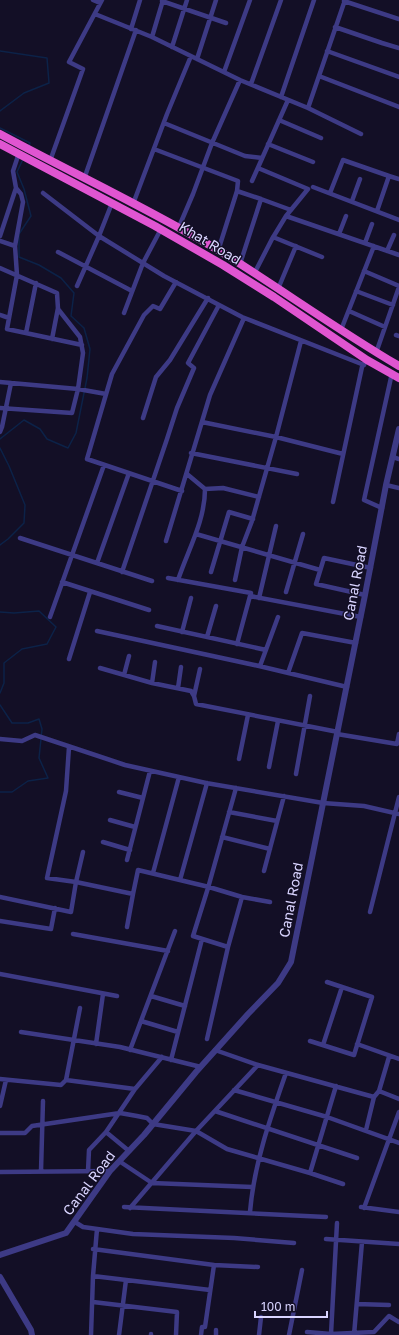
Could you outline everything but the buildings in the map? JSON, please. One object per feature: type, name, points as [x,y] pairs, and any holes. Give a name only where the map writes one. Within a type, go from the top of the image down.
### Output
[{"type":"highway","name":"Khat Road","points":[[0,134],[4,146],[114,201],[250,282],[366,362],[394,375]]},
{"type":"highway","name":"Khat Road","points":[[4,146],[48,159],[84,179],[114,201],[133,204],[218,251],[399,366]]},
{"type":"highway","points":[[174,237],[178,229]]},
{"type":"highway","points":[[250,282],[254,274]]},
{"type":"street","points":[[48,159],[83,69],[69,62],[101,1],[93,0]]},
{"type":"street","points":[[84,179],[133,30],[140,0]]},
{"type":"street","points":[[172,46],[187,0]]},
{"type":"street","points":[[197,59],[216,0]]},
{"type":"street","points":[[224,72],[250,0]]},
{"type":"street","points":[[251,84],[281,0]]},
{"type":"street","points":[[281,97],[314,0]]},
{"type":"street","points":[[152,37],[163,1],[226,24]]},
{"type":"street","points":[[308,108],[344,1],[399,19]]},
{"type":"street","points":[[95,14],[152,37],[240,80],[308,108],[362,134]]},
{"type":"street","points":[[335,27],[382,44],[399,48]]},
{"type":"street","points":[[327,52],[399,77]]},
{"type":"street","points":[[133,204],[192,56]]},
{"type":"street","points":[[318,76],[399,107]]},
{"type":"street","points":[[178,229],[212,142],[240,80]]},
{"type":"street","points":[[252,181],[288,100]]},
{"type":"street","points":[[279,120],[321,138]]},
{"type":"street","points":[[164,123],[246,156],[262,158]]},
{"type":"street","points":[[268,144],[313,162]]},
{"type":"street","points":[[154,149],[238,181],[237,191],[218,251]]},
{"type":"street","points":[[0,236],[16,188],[13,171],[19,153]]},
{"type":"street","points":[[330,193],[343,160],[399,179]]},
{"type":"street","points":[[254,274],[273,237],[286,216],[308,189],[258,168]]},
{"type":"street","points":[[377,211],[389,176]]},
{"type":"street","points":[[352,201],[360,179]]},
{"type":"street","points":[[313,186],[399,220]]},
{"type":"street","points":[[16,188],[21,194],[23,202],[15,246],[17,275],[7,329],[82,344]]},
{"type":"street","points":[[237,191],[291,210]]},
{"type":"street","points":[[43,193],[100,236],[143,263],[219,305],[244,318],[301,340],[366,362],[362,367],[333,502]]},
{"type":"street","points":[[240,264],[262,199]]},
{"type":"street","points":[[77,286],[114,201]]},
{"type":"street","points":[[286,216],[399,255]]},
{"type":"street","points":[[339,234],[346,216]]},
{"type":"street","points":[[365,243],[372,224]]},
{"type":"street","points":[[124,313],[143,263],[161,229]]},
{"type":"street","points":[[387,251],[394,235]]},
{"type":"street","points":[[273,237],[322,257]]},
{"type":"street","points":[[0,241],[15,246]]},
{"type":"street","points":[[278,289],[296,246]]},
{"type":"street","points":[[341,330],[374,246]]},
{"type":"street","points":[[58,252],[132,291]]},
{"type":"street","points":[[0,268],[57,293],[58,308],[52,338]]},
{"type":"street","points":[[364,271],[399,286],[376,352]]},
{"type":"street","points":[[176,282],[160,309],[153,306],[144,315],[112,374],[87,459],[182,491]]},
{"type":"street","points":[[26,333],[36,283]]},
{"type":"street","points":[[356,291],[393,305]]},
{"type":"street","points":[[143,418],[156,377],[170,360],[208,298]]},
{"type":"street","points":[[122,572],[153,482],[176,408],[194,368],[188,363],[219,305]]},
{"type":"street","points":[[0,408],[72,413],[78,389],[83,353],[82,344],[80,336],[58,308]]},
{"type":"street","points":[[349,311],[385,328]]},
{"type":"street","points":[[0,315],[9,318]]},
{"type":"street","points":[[166,541],[210,395],[244,318]]},
{"type":"street","points":[[236,580],[242,547],[253,519],[301,340]]},
{"type":"street","points":[[382,508],[364,500],[394,375]]},
{"type":"street","points":[[0,382],[78,389],[106,394]]},
{"type":"street","points":[[0,432],[12,383]]},
{"type":"street","points":[[202,422],[276,437],[343,454]]},
{"type":"street","name":"Canal Road","points":[[0,1255],[66,1233],[110,1171],[153,1124],[215,1050],[278,983],[291,962],[371,568],[386,485],[396,458],[399,429]]},
{"type":"street","points":[[192,453],[297,474]]},
{"type":"street","points":[[50,617],[104,465]]},
{"type":"street","points":[[97,563],[129,473]]},
{"type":"street","points":[[187,474],[205,489],[223,488],[259,497]]},
{"type":"street","points":[[386,485],[399,488]]},
{"type":"street","points":[[178,580],[196,534],[205,502],[205,489]]},
{"type":"street","points":[[211,572],[219,541],[229,512],[253,519]]},
{"type":"street","points":[[259,598],[276,526]]},
{"type":"street","points":[[196,534],[320,570]]},
{"type":"street","points":[[286,592],[303,534]]},
{"type":"street","points":[[20,538],[152,581]]},
{"type":"street","points":[[365,595],[316,584],[324,558],[371,568]]},
{"type":"street","points":[[168,578],[251,593],[237,644]]},
{"type":"street","points":[[62,582],[149,610]]},
{"type":"street","points":[[69,659],[90,592]]},
{"type":"street","points":[[250,596],[361,616]]},
{"type":"street","points":[[182,632],[191,598]]},
{"type":"street","points":[[207,637],[216,606]]},
{"type":"street","points":[[260,666],[278,617]]},
{"type":"street","points":[[157,626],[266,650]]},
{"type":"street","points":[[96,631],[260,666],[347,687]]},
{"type":"street","points":[[288,673],[302,633],[356,643]]},
{"type":"street","points":[[124,675],[129,656]]},
{"type":"street","points":[[152,683],[155,662]]},
{"type":"street","points":[[178,688],[181,667]]},
{"type":"street","points":[[100,668],[152,683],[191,691],[196,704],[398,744],[399,734]]},
{"type":"street","points":[[194,696],[200,669]]},
{"type":"street","points":[[296,774],[310,696]]},
{"type":"street","points":[[239,759],[248,715]]},
{"type":"street","points":[[269,767],[278,721]]},
{"type":"street","points":[[0,739],[22,741],[34,735],[125,765],[150,771],[208,783],[323,803],[364,806],[397,814]]},
{"type":"street","points":[[69,747],[66,791],[47,878],[76,882],[133,894]]},
{"type":"street","points":[[127,860],[150,771]]},
{"type":"street","points":[[153,873],[179,777]]},
{"type":"street","points":[[180,880],[208,783]]},
{"type":"street","points":[[228,947],[193,936],[209,887],[236,788]]},
{"type":"street","points":[[119,792],[143,798]]},
{"type":"street","points":[[264,871],[284,796]]},
{"type":"street","points":[[370,912],[397,814],[399,796]]},
{"type":"street","points":[[229,812],[277,821]]},
{"type":"street","points":[[110,820],[136,827]]},
{"type":"street","points":[[222,837],[270,849]]},
{"type":"street","points":[[102,842],[130,850]]},
{"type":"street","points":[[0,897],[71,912],[83,852]]},
{"type":"street","points":[[127,927],[138,870],[209,887],[242,897],[270,902]]},
{"type":"street","points":[[207,1038],[228,947],[242,897]]},
{"type":"street","points":[[0,921],[51,930],[55,908]]},
{"type":"street","points":[[130,1050],[175,931]]},
{"type":"street","points":[[73,934],[168,951]]},
{"type":"street","points":[[171,1060],[202,939]]},
{"type":"street","points":[[0,974],[117,996]]},
{"type":"street","points":[[310,1041],[354,1055],[372,997],[327,982]]},
{"type":"street","points":[[323,1045],[342,988]]},
{"type":"street","points":[[96,1044],[104,994]]},
{"type":"street","points":[[151,996],[185,1006]]},
{"type":"street","points":[[0,1079],[61,1085],[66,1080],[80,1008]]},
{"type":"street","points":[[141,1021],[178,1032]]},
{"type":"street","points":[[22,1032],[130,1050],[201,1067]]},
{"type":"street","points":[[357,1044],[399,1059]]},
{"type":"street","points":[[215,1050],[258,1065],[374,1097]]},
{"type":"street","points":[[366,1130],[374,1097],[379,1091],[389,1056]]},
{"type":"street","points":[[88,1171],[89,1150],[106,1132],[136,1089],[162,1057]]},
{"type":"street","points":[[130,1208],[196,1131],[258,1065]]},
{"type":"street","points":[[250,1212],[252,1187],[267,1128],[286,1073]]},
{"type":"street","points":[[0,1106],[6,1080]]},
{"type":"street","points":[[66,1080],[136,1089]]},
{"type":"street","points":[[310,1173],[336,1086]]},
{"type":"street","points":[[234,1090],[327,1117],[399,1143]]},
{"type":"street","points":[[379,1091],[399,1099]]},
{"type":"street","points":[[41,1171],[43,1101]]},
{"type":"street","points":[[214,1111],[357,1158]]},
{"type":"street","points":[[399,1112],[362,1207],[399,1212]]},
{"type":"street","points":[[0,1132],[25,1133],[32,1126],[119,1113],[147,1118],[153,1124],[196,1131],[227,1149],[343,1184]]},
{"type":"street","points":[[106,1132],[129,1151]]},
{"type":"street","points":[[119,1161],[152,1183],[252,1187]]},
{"type":"street","points":[[0,1172],[110,1171]]},
{"type":"street","points":[[124,1207],[250,1212],[326,1217]]},
{"type":"street","points":[[75,1222],[83,1228],[133,1234],[234,1238],[294,1243]]},
{"type":"street","points":[[331,1334],[336,1223]]},
{"type":"street","points":[[91,1335],[94,1249],[98,1230]]},
{"type":"street","points":[[326,1239],[399,1244]]},
{"type":"street","points":[[354,1334],[362,1242]]},
{"type":"street","points":[[94,1249],[214,1264],[258,1267]]},
{"type":"street","points":[[201,1335],[202,1327],[205,1327],[214,1264]]},
{"type":"street","points":[[289,1335],[302,1270]]},
{"type":"street","points":[[93,1276],[210,1290]]},
{"type":"street","points":[[0,1277],[31,1330],[32,1335]]},
{"type":"street","points":[[118,1335],[126,1280]]},
{"type":"street","points":[[93,1302],[177,1312],[176,1335]]},
{"type":"street","points":[[357,1304],[389,1305]]},
{"type":"street","points":[[307,1332],[331,1334],[374,1332],[388,1316],[399,1322]]},
{"type":"street","points":[[259,1335],[261,1317]]},
{"type":"waterway","points":[[0,51],[47,58],[49,83],[24,93],[0,111]]},
{"type":"waterway","points":[[0,128],[30,143],[29,146]]},
{"type":"waterway","points":[[0,439],[24,420],[40,429],[47,439],[68,448],[76,433],[87,378],[90,349],[84,328],[71,316],[74,293],[61,278],[39,265],[19,257],[19,234],[31,216],[24,189],[17,172],[23,159]]},
{"type":"waterway","points":[[0,448],[25,505],[24,523],[0,545]]},
{"type":"waterway","points":[[0,612],[14,613],[39,611],[56,627],[47,644],[22,649],[4,663],[4,683],[0,693]]},
{"type":"waterway","points":[[0,705],[12,723],[28,723],[39,719],[42,729],[39,758],[48,778],[28,781],[12,792],[0,792]]}]
